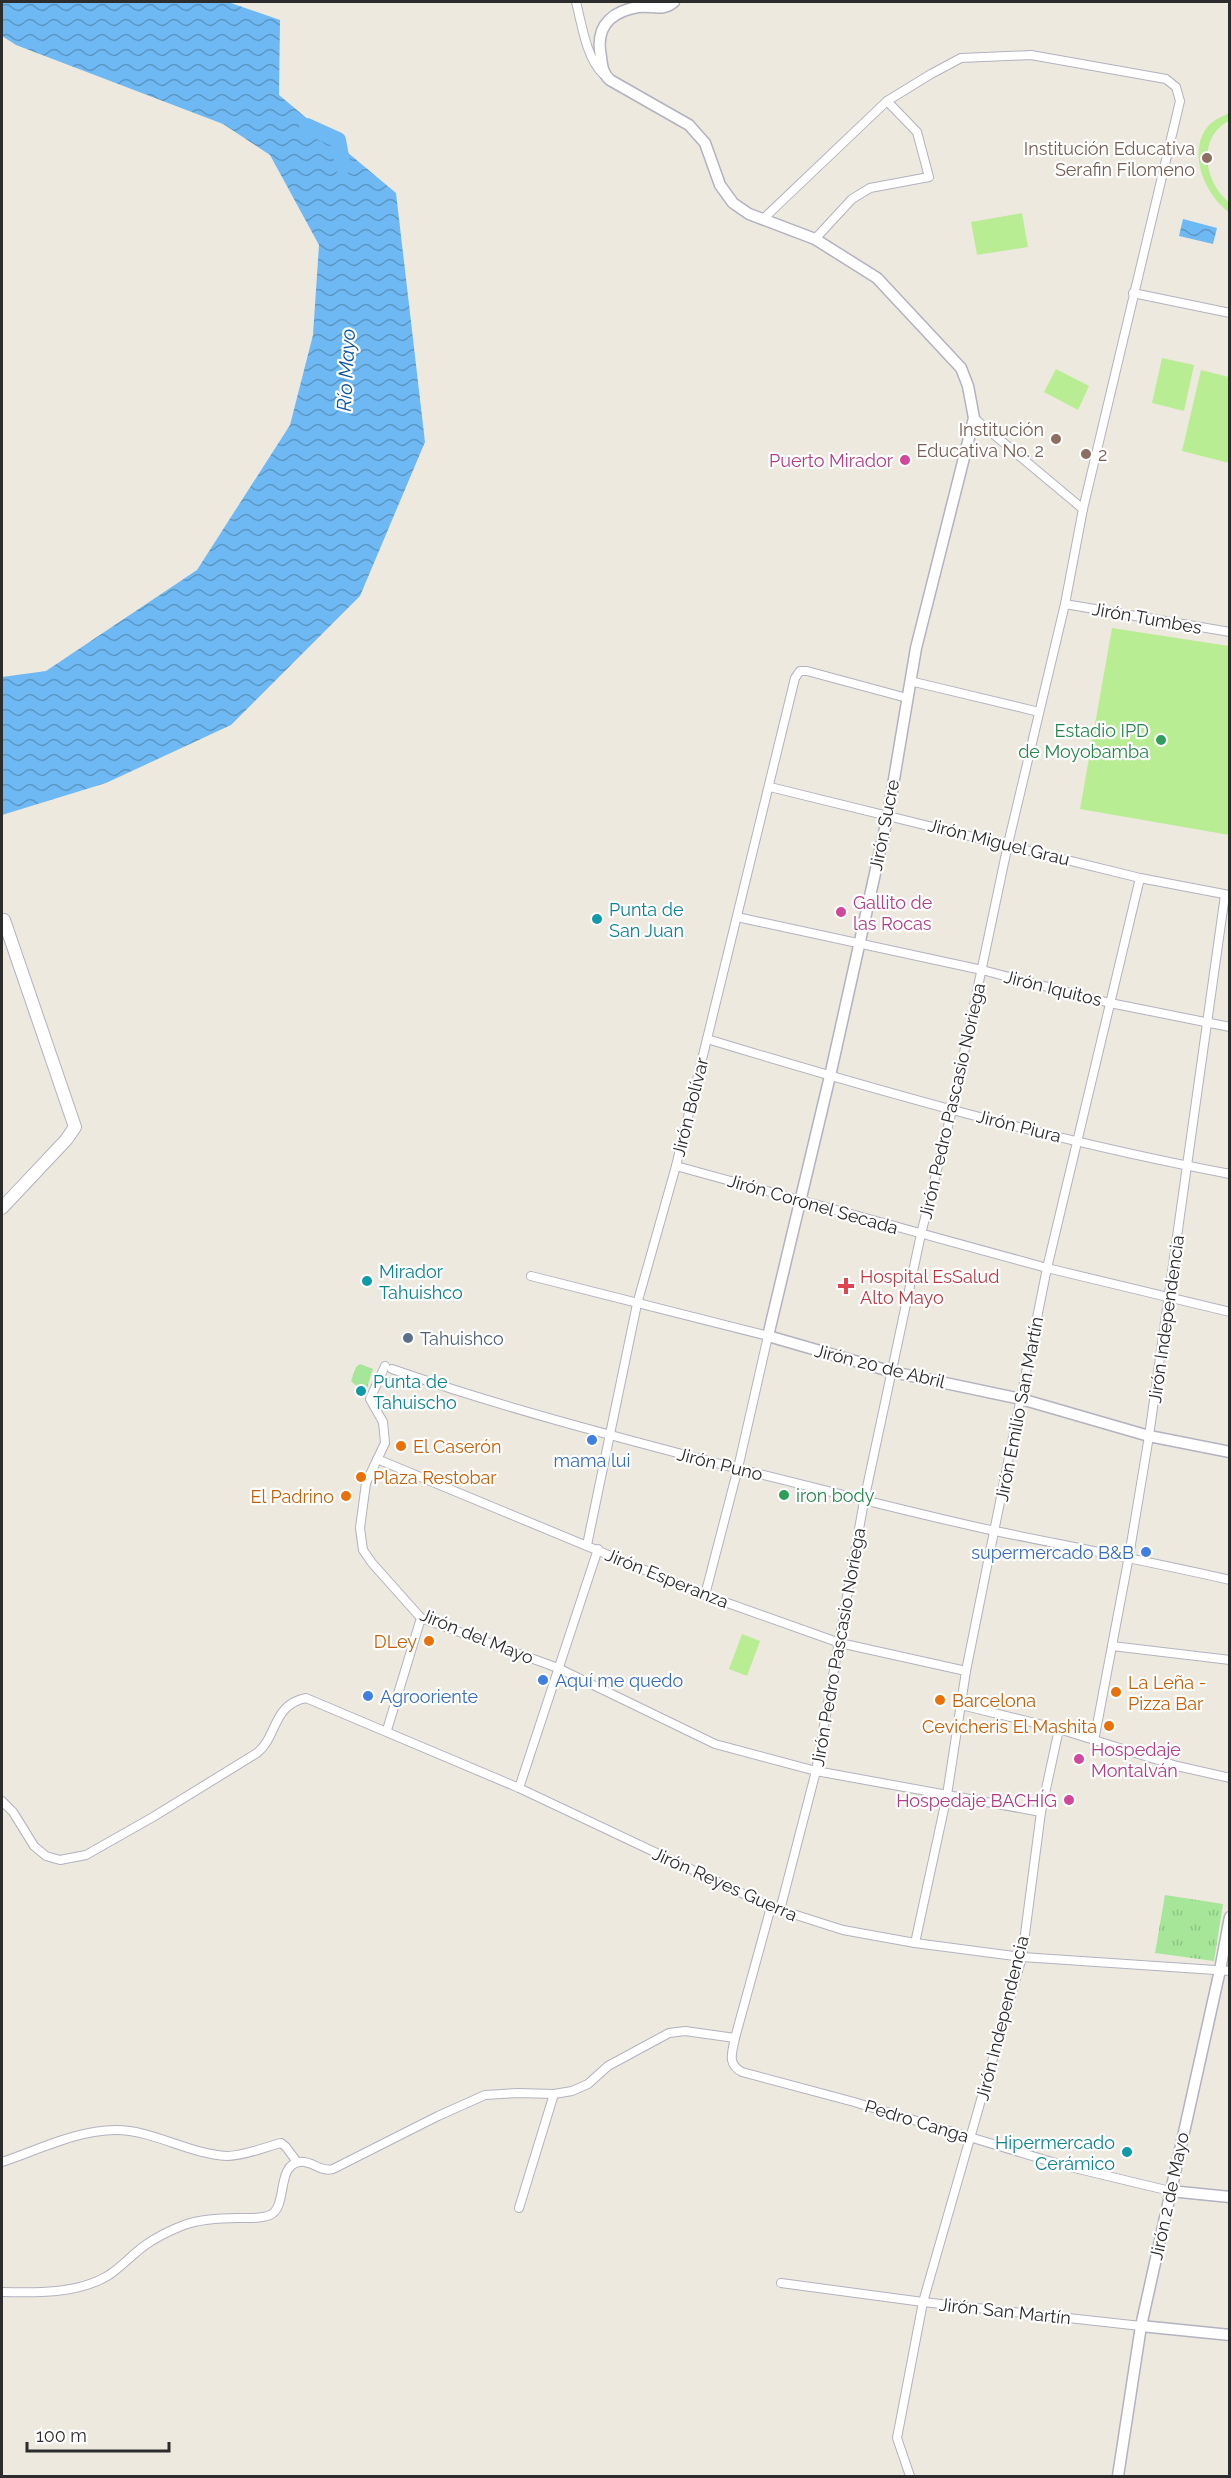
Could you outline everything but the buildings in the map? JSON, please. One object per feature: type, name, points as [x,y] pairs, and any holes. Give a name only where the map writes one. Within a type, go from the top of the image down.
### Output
[{"type":"main road","points":[[2,1208],[66,1140],[75,1127],[3,920]]},
{"type":"street","points":[[576,2],[596,67],[610,80],[690,125],[705,143],[720,185],[733,203],[749,214],[815,239],[877,278],[961,368],[968,386],[974,418],[1083,510]]},
{"type":"street","points":[[603,74],[599,41],[603,25],[612,16],[639,7],[665,8],[674,2]]},
{"type":"street","name":"Jirón Pedro Pascasio Noriega","points":[[763,219],[887,101],[961,58],[1031,55],[1166,79],[1176,87],[1180,101],[1083,510],[1065,604],[1008,844],[952,1110],[921,1234],[864,1501],[816,1771],[780,1910]]},
{"type":"street","points":[[815,239],[852,199],[870,188],[929,177],[917,132],[887,101]]},
{"type":"street","points":[[1133,293],[1230,313]]},
{"type":"street","name":"Jirón Sucre","points":[[768,1336],[830,1076],[888,815],[915,648],[974,418]]},
{"type":"street","name":"Jirón Tumbes","points":[[1065,604],[1230,632]]},
{"type":"street","name":"Jirón Bolívar","points":[[586,1545],[637,1304],[676,1166],[795,678],[800,671],[807,671],[907,698]]},
{"type":"street","points":[[910,681],[1039,712]]},
{"type":"street","name":"Jirón Miguel Grau","points":[[770,787],[1140,878],[1228,895]]},
{"type":"street","name":"Jirón Emilio San Martín","points":[[915,1943],[947,1795],[966,1671],[1047,1268],[1140,878]]},
{"type":"street","name":"Jirón Independencia","points":[[1094,1740],[1149,1436],[1207,1022],[1228,895]]},
{"type":"street","name":"Jirón Iquitos","points":[[737,917],[982,970],[1110,1003],[1230,1027]]},
{"type":"street","name":"Jirón Piura","points":[[707,1039],[952,1110],[1187,1166],[1230,1174]]},
{"type":"street","name":"Jirón Coronel Secada","points":[[676,1166],[1047,1268],[1230,1312]]},
{"type":"street","name":"Jirón 20 de Abril","points":[[531,1276],[768,1336],[893,1372],[1020,1399],[1149,1436],[1230,1452]]},
{"type":"street","points":[[705,1595],[738,1468],[768,1336]]},
{"type":"street","name":"Jirón Puno","points":[[370,1399],[388,1367],[451,1389],[610,1436],[864,1501],[995,1531],[1129,1556],[1230,1580]]},
{"type":"street","name":"Jirón del Mayo","points":[[370,1399],[384,1422],[385,1443],[366,1483],[360,1528],[363,1550],[421,1618],[558,1668],[715,1744],[816,1771],[1041,1812]]},
{"type":"street","name":"Jirón Esperanza","points":[[377,1459],[705,1595],[840,1642],[966,1671]]},
{"type":"street","points":[[519,1788],[598,1549]]},
{"type":"street","points":[[387,1730],[421,1618]]},
{"type":"street","points":[[1112,1646],[1230,1660]]},
{"type":"street","name":"Jirón Reyes Guerra","points":[[2,1801],[13,1812],[34,1846],[46,1856],[60,1860],[86,1855],[257,1753],[266,1744],[281,1712],[298,1700],[306,1698],[387,1730],[519,1788],[771,1907],[843,1930],[915,1943],[1022,1957],[1225,1971]]},
{"type":"street","points":[[961,1705],[1059,1729],[1177,1766],[1230,1778]]},
{"type":"street","name":"Jirón Independencia","points":[[910,2476],[897,2438],[923,2302],[1022,1957],[1038,1828],[1059,1729]]},
{"type":"street","points":[[1022,1809],[1038,1828]]},
{"type":"street","points":[[2,2292],[42,2293],[71,2289],[108,2276],[145,2245],[186,2224],[220,2218],[262,2217],[273,2214],[278,2206],[289,2168],[297,2162],[309,2162],[329,2171],[485,2095],[518,2092],[554,2094],[572,2091],[588,2084],[608,2066],[669,2033],[685,2031],[735,2038],[771,1907]]},
{"type":"street","name":"Jirón 2 de Mayo","points":[[1118,2476],[1141,2326],[1170,2191],[1225,1971],[1230,1917]]},
{"type":"street","name":"Pedro Canga","points":[[735,2038],[730,2058],[734,2067],[742,2072],[854,2102],[1062,2165],[1170,2191]]},
{"type":"street","points":[[519,2208],[554,2094]]},
{"type":"street","points":[[2,2162],[78,2136],[117,2130],[161,2138],[193,2150],[229,2156],[281,2143],[297,2162]]},
{"type":"street","points":[[1170,2191],[1230,2197]]},
{"type":"street","name":"Jirón San Martín","points":[[781,2283],[923,2302],[1230,2335]]},
{"type":"green space","points":[[1229,113],[1229,121],[1219,128],[1212,138],[1208,148],[1208,160],[1214,183],[1229,202],[1229,212],[1220,204],[1206,184],[1201,172],[1199,147],[1202,136],[1209,125]]},
{"type":"green space","points":[[1022,213],[1028,247],[977,255],[971,222]]},
{"type":"green space","points":[[1162,358],[1194,365],[1184,411],[1152,403]]},
{"type":"green space","points":[[1056,369],[1089,386],[1078,410],[1044,392]]},
{"type":"green space","points":[[1201,370],[1229,377],[1229,463],[1182,451]]},
{"type":"green space","name":"Estadio IPD de Moyobamba","points":[[1112,628],[1229,646],[1229,835],[1080,809]]},
{"type":"green space","points":[[360,1364],[373,1369],[365,1394],[351,1381],[356,1367]]},
{"type":"green space","points":[[742,1634],[760,1641],[747,1676],[729,1669]]},
{"type":"green space","points":[[1165,1895],[1223,1904],[1214,1961],[1155,1953]]},
{"type":"water","points":[[2,2],[228,2],[280,20],[279,95],[396,193],[425,442],[360,596],[231,725],[106,783],[2,815],[2,677],[46,671],[197,570],[290,425],[313,335],[319,245],[270,155],[223,124],[16,45],[2,36]]},
{"type":"water","points":[[1183,219],[1217,228],[1213,244],[1179,236]]},
{"type":"waterway","name":"Río Mayo","points":[[307,126],[338,140],[343,167]]},
{"type":"place","name":"Institución Educativa Serafin Filomeno","points":[[1207,158]]},
{"type":"place","name":"Institución Educativa No. 2","points":[[1056,439]]},
{"type":"place","name":"2","points":[[1086,454]]},
{"type":"place","name":"Puerto Mirador","points":[[905,460]]},
{"type":"place","name":"Estadio IPD de Moyobamba","points":[[1161,740]]},
{"type":"place","name":"Gallito de las Rocas","points":[[841,912]]},
{"type":"place","name":"Punta de San Juan","points":[[597,919]]},
{"type":"place","name":"Mirador Tahuishco","points":[[367,1281]]},
{"type":"place","name":"Hospital EsSalud Alto Mayo","points":[[846,1286]]},
{"type":"place","name":"Tahuishco","points":[[408,1338]]},
{"type":"place","name":"Punta de Tahuischo","points":[[361,1391]]},
{"type":"place","name":"mama lui","points":[[592,1440]]},
{"type":"place","name":"El Caserón","points":[[401,1446]]},
{"type":"place","name":"Plaza Restobar","points":[[361,1477]]},
{"type":"place","name":"iron body","points":[[784,1495]]},
{"type":"place","name":"El Padrino","points":[[346,1496]]},
{"type":"place","name":"supermercado B&B","points":[[1146,1552]]},
{"type":"place","name":"DLey","points":[[429,1641]]},
{"type":"place","name":"Aquí me quedo","points":[[543,1680]]},
{"type":"place","name":"La Leña - Pizza Bar","points":[[1116,1692]]},
{"type":"place","name":"Agrooriente","points":[[368,1696]]},
{"type":"place","name":"Barcelona","points":[[940,1700]]},
{"type":"place","name":"Cevicheris El Mashita","points":[[1109,1726]]},
{"type":"place","name":"Hospedaje Montalván","points":[[1079,1759]]},
{"type":"place","name":"Hospedaje BACHÍG","points":[[1069,1800]]},
{"type":"place","name":"Hipermercado Cerámico","points":[[1127,2152]]}]
